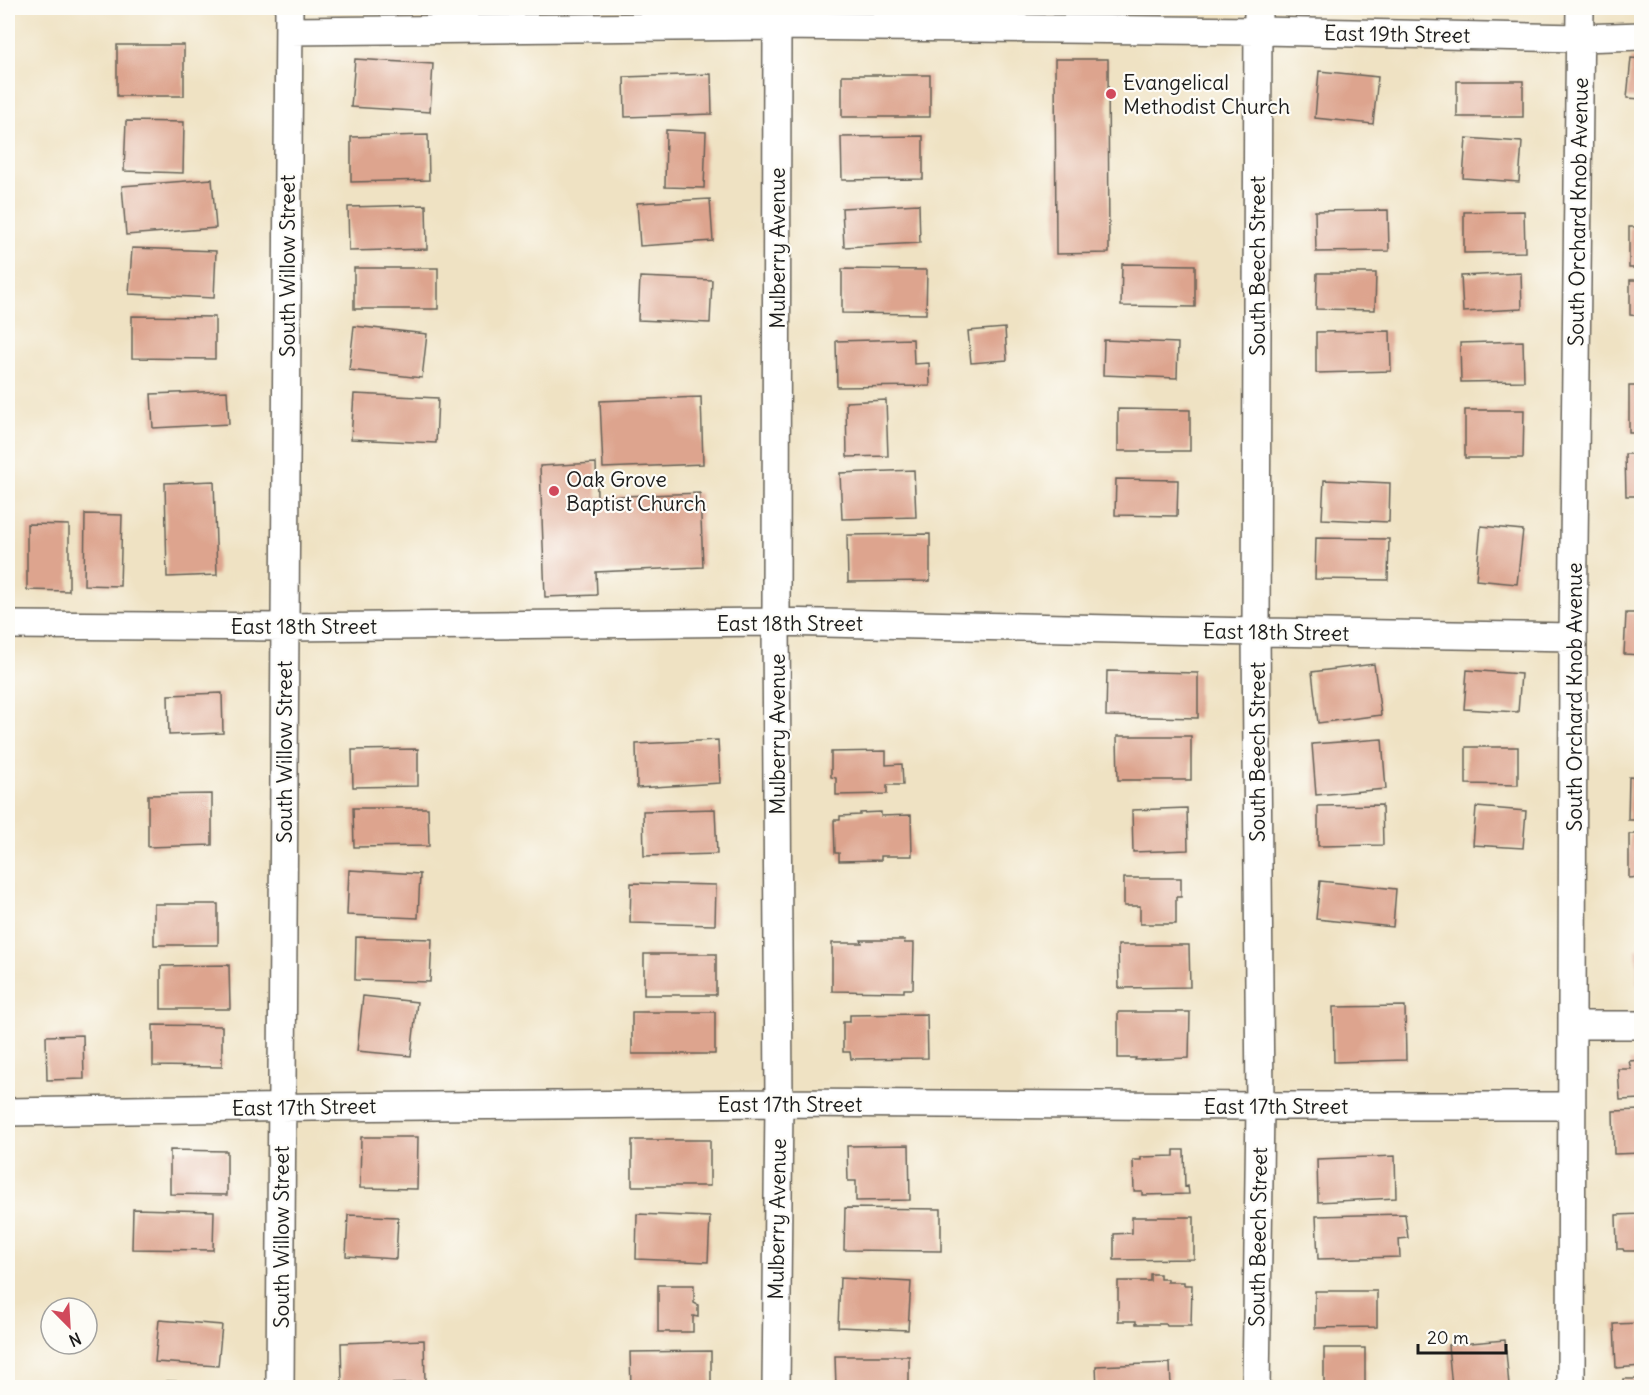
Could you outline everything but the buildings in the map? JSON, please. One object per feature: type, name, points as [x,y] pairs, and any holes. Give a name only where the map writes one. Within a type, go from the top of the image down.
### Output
[{"type":"street","name":"South Orchard Knob Avenue","points":[[1571,1388],[1573,637],[1580,8]]},
{"type":"street","name":"East 19th Street","points":[[289,19],[777,17],[1258,20],[1580,38],[1641,36]]},
{"type":"street","name":"Mulberry Avenue","points":[[776,1388],[779,1103],[776,622],[777,17]]},
{"type":"street","name":"South Willow Street","points":[[280,1388],[289,19]]},
{"type":"street","name":"South Beech Street","points":[[1257,1388],[1260,1107],[1256,632],[1258,20]]},
{"type":"street","name":"East 18th Street","points":[[8,625],[285,627],[776,622],[1573,637]]},
{"type":"street","points":[[1573,1025],[1641,1025]]},
{"type":"street","name":"East 17th Street","points":[[8,1112],[281,1107],[779,1103],[1260,1107],[1572,1106]]},
{"type":"place","name":"Evangelical Methodist Church","points":[[1111,94]]},
{"type":"place","name":"Oak Grove Baptist Church","points":[[554,491]]}]
